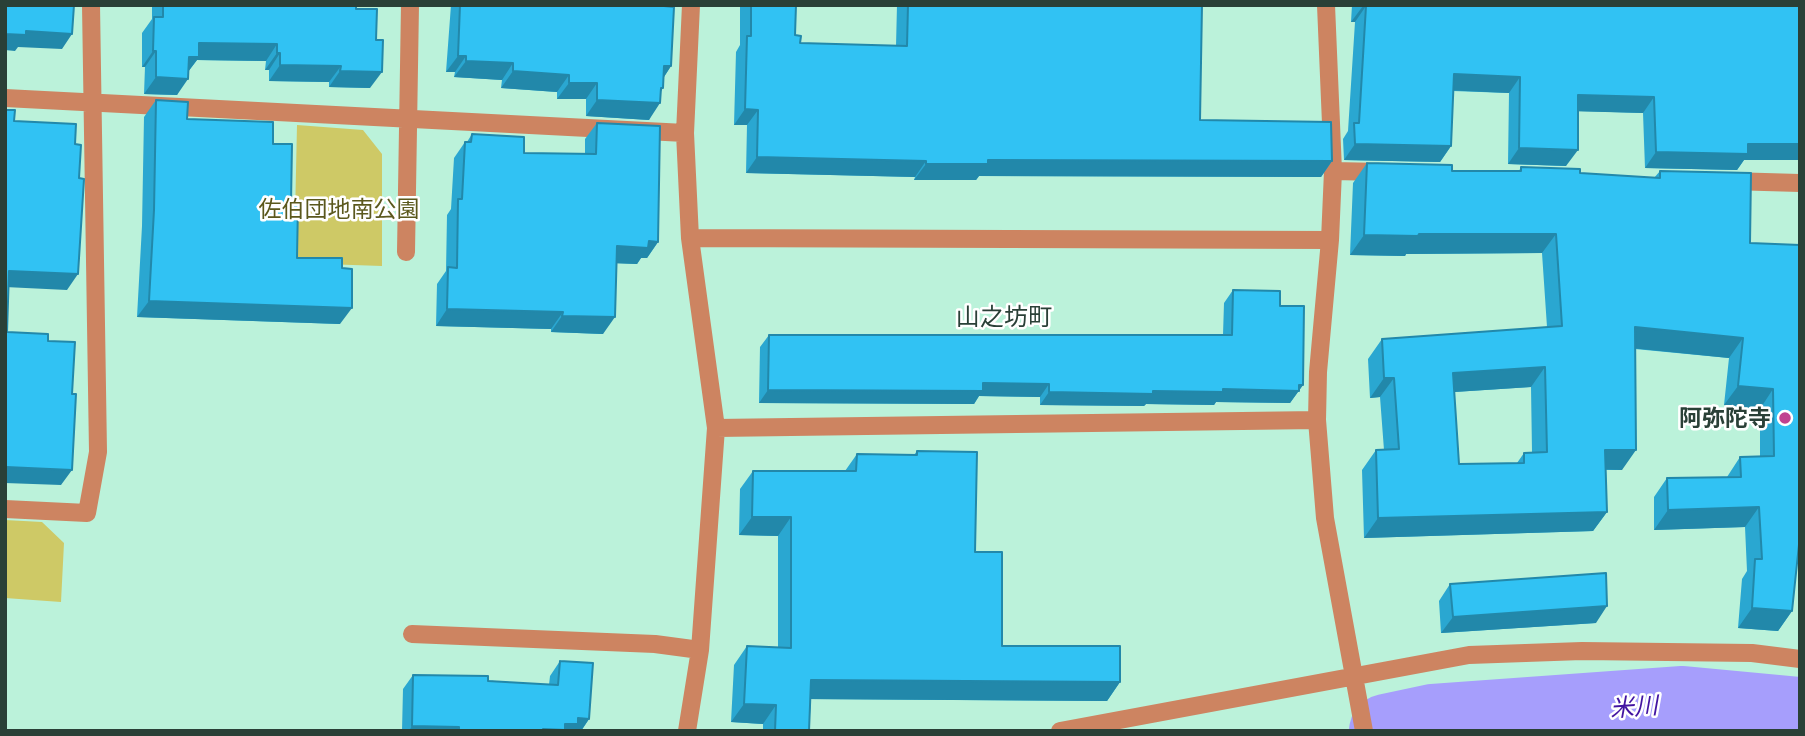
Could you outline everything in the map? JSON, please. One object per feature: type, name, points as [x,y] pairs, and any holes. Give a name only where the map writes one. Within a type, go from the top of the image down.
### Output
[{"type":"street","points":[[5,509],[87,513],[98,452],[91,5]]},
{"type":"street","points":[[406,252],[410,5]]},
{"type":"street","points":[[687,731],[700,649],[716,428],[690,237],[685,133],[691,5]]},
{"type":"street","points":[[1326,5],[1333,171],[1317,419],[1325,518],[1364,731]]},
{"type":"street","points":[[5,98],[685,133]]},
{"type":"street","points":[[1333,171],[1402,173]]},
{"type":"street","points":[[1717,181],[1800,183]]},
{"type":"street","points":[[690,237],[1330,240]]},
{"type":"street","points":[[716,428],[1317,419]]},
{"type":"street","points":[[412,634],[655,644],[700,649]]},
{"type":"street","points":[[1060,731],[1356,684],[1469,655],[1582,651],[1739,653],[1800,659]]},
{"type":"green space","name":"佐伯団地南公園","points":[[297,125],[363,130],[382,154],[382,266],[294,263]]},
{"type":"green space","points":[[5,520],[42,522],[64,543],[61,602],[5,598]]},
{"type":"building","points":[[5,5],[74,5],[72,34],[26,31],[26,35],[5,34]]},
{"type":"building","points":[[163,5],[356,5],[356,9],[377,9],[376,40],[383,40],[382,72],[340,71],[341,66],[280,65],[277,44],[199,43],[199,57],[189,57],[188,79],[156,77],[156,51],[153,51],[154,17],[163,17]]},
{"type":"building","points":[[460,5],[674,7],[671,66],[664,66],[660,103],[597,100],[597,83],[569,83],[569,75],[513,71],[513,63],[466,61],[466,56],[458,56]]},
{"type":"building","points":[[751,5],[796,5],[795,35],[801,36],[800,43],[907,46],[908,5],[1202,5],[1200,120],[1331,122],[1332,161],[988,160],[988,164],[926,164],[926,161],[757,157],[758,110],[745,109],[747,36],[751,36]]},
{"type":"building","points":[[1363,5],[1800,5],[1800,144],[1748,144],[1748,154],[1656,152],[1654,97],[1578,95],[1578,150],[1519,148],[1520,77],[1454,74],[1451,146],[1355,144],[1354,123],[1359,123],[1366,6]]},
{"type":"building","points":[[156,100],[188,102],[187,119],[273,122],[273,144],[292,144],[291,203],[298,203],[297,258],[342,258],[342,268],[352,269],[352,308],[149,301]]},
{"type":"building","points":[[5,110],[15,110],[14,121],[76,124],[75,144],[81,145],[79,178],[84,179],[78,274],[9,271],[7,332],[48,334],[48,341],[75,342],[72,394],[76,394],[72,470],[6,467],[5,470]]},
{"type":"building","points":[[597,123],[660,126],[658,242],[649,241],[648,248],[617,246],[615,317],[562,316],[563,312],[447,309],[448,267],[457,268],[458,199],[462,199],[465,142],[471,142],[472,134],[524,137],[524,153],[596,154]]},
{"type":"building","points":[[1367,163],[1452,165],[1452,171],[1521,171],[1521,167],[1580,169],[1580,173],[1660,178],[1660,171],[1751,173],[1750,243],[1800,245],[1800,535],[1792,611],[1752,608],[1755,559],[1762,559],[1759,507],[1668,510],[1667,478],[1741,477],[1740,457],[1774,456],[1773,389],[1738,386],[1743,338],[1635,327],[1636,450],[1605,450],[1607,512],[1378,518],[1376,450],[1399,449],[1394,378],[1384,378],[1382,339],[1562,326],[1556,234],[1364,235]],"holes":[[[1545,367],[1547,452],[1524,453],[1524,463],[1459,464],[1453,373]]]},
{"type":"building","points":[[1233,290],[1280,291],[1280,306],[1304,306],[1303,385],[1299,385],[1299,391],[1223,389],[1223,392],[1153,391],[1153,394],[1049,392],[1049,384],[983,383],[983,391],[768,390],[769,335],[1232,335]]},
{"type":"building","points":[[917,451],[977,452],[975,552],[1002,552],[1002,646],[1120,646],[1120,682],[811,680],[809,731],[775,731],[776,705],[744,704],[747,646],[791,648],[791,517],[752,517],[753,471],[856,471],[857,454],[917,455]]},
{"type":"building","points":[[1606,573],[1607,606],[1453,617],[1450,584]]},
{"type":"building","points":[[560,661],[593,663],[589,719],[578,718],[578,724],[565,724],[565,730],[459,731],[459,727],[412,726],[413,675],[488,676],[488,681],[558,685]]},
{"type":"waterway","name":"米川","points":[[1386,731],[1433,721],[1683,703],[1800,714]]},
{"type":"place","name":"阿弥陀寺","points":[[1785,418]]},
{"type":"district","name":"山之坊町","points":[[1004,317]]}]
